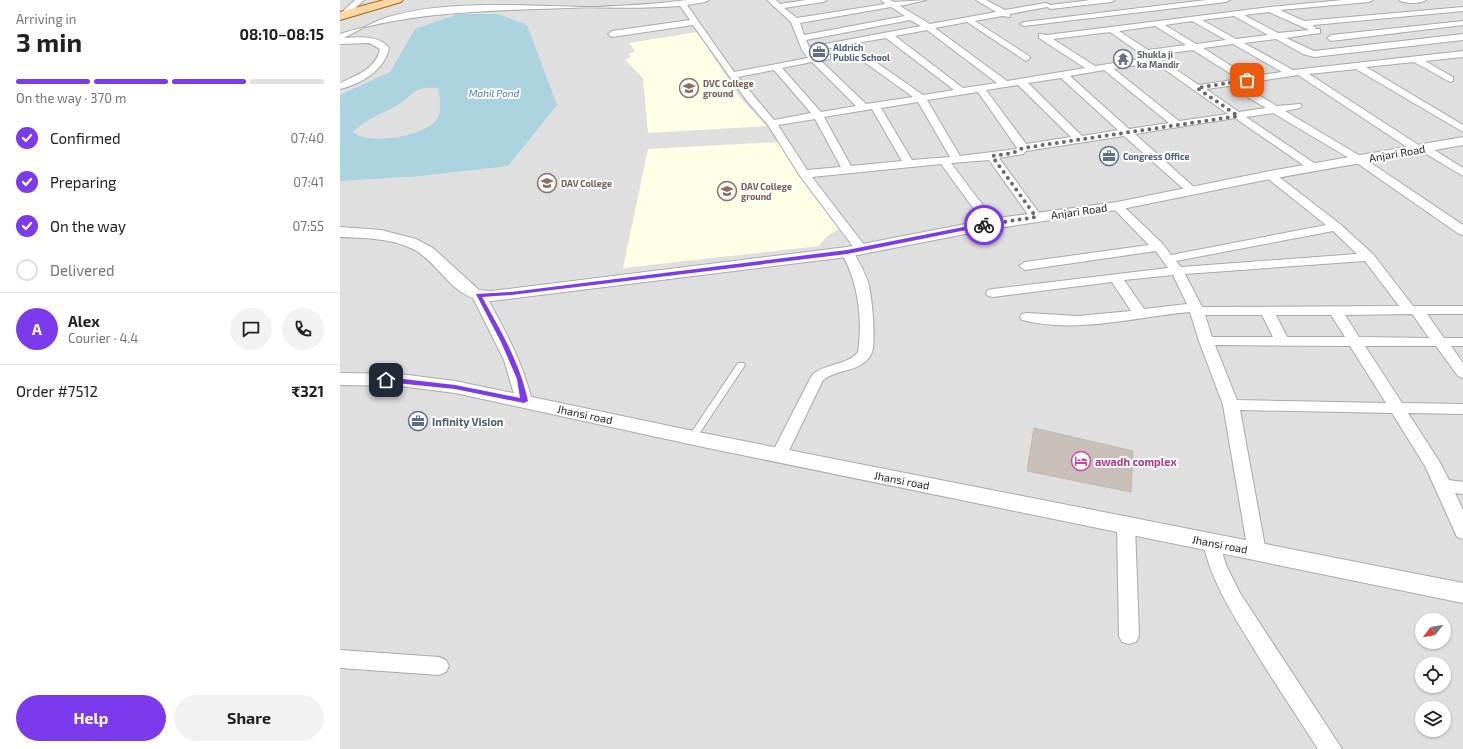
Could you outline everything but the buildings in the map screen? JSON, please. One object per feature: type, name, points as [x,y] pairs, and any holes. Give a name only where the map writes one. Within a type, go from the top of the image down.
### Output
[{"type":"main road","points":[[341,18],[397,0]]},
{"type":"street","points":[[356,26],[341,18],[360,0]]},
{"type":"street","points":[[340,37],[356,26],[402,11],[452,4],[602,2],[654,5],[705,0]]},
{"type":"street","points":[[771,0],[780,6],[795,21],[806,50],[814,59],[868,106],[909,164]]},
{"type":"street","points":[[780,6],[824,0]]},
{"type":"street","points":[[795,21],[888,2],[922,0]]},
{"type":"street","points":[[980,0],[1024,24],[1094,70]]},
{"type":"street","points":[[1037,0],[1067,18]]},
{"type":"street","points":[[806,50],[1003,13],[1049,6],[1111,0]]},
{"type":"street","points":[[1024,24],[1226,0]]},
{"type":"street","points":[[1045,38],[1235,13],[1369,0]]},
{"type":"street","points":[[1403,0],[1422,0]]},
{"type":"street","points":[[888,2],[928,27],[1006,85]]},
{"type":"street","points":[[682,3],[732,75],[750,99],[772,123],[804,174],[862,250]]},
{"type":"street","points":[[1270,9],[1331,38],[1376,63]]},
{"type":"street","points":[[1303,24],[1463,9]]},
{"type":"street","points":[[1235,13],[1310,54],[1463,37]]},
{"type":"street","points":[[801,38],[911,17]]},
{"type":"street","points":[[1194,18],[1234,42],[1295,73],[1463,173]]},
{"type":"street","points":[[969,20],[1026,58]]},
{"type":"street","points":[[612,34],[696,22]]},
{"type":"street","points":[[1156,23],[1247,80]]},
{"type":"street","points":[[1331,38],[1463,23]]},
{"type":"street","points":[[1414,28],[1437,40]]},
{"type":"street","points":[[1111,29],[1313,167]]},
{"type":"street","points":[[1147,53],[1317,31]]},
{"type":"street","points":[[1377,33],[1400,44]]},
{"type":"street","points":[[888,35],[961,91]]},
{"type":"street","points":[[925,37],[938,35]]},
{"type":"street","points":[[884,46],[912,40]]},
{"type":"street","points":[[340,41],[372,41],[379,43],[385,48],[384,55],[373,69],[340,86]]},
{"type":"street","points":[[844,43],[853,51],[920,97],[957,160]]},
{"type":"street","points":[[732,75],[868,49]]},
{"type":"street","points":[[1197,88],[1356,65],[1463,54]]},
{"type":"street","points":[[772,123],[920,97],[1064,76],[1156,59]]},
{"type":"street","points":[[1415,59],[1450,79]]},
{"type":"street","points":[[1356,65],[1463,129]]},
{"type":"street","points":[[776,67],[818,115],[848,170]]},
{"type":"street","points":[[1108,68],[1177,124]]},
{"type":"street","points":[[1064,76],[1192,191]]},
{"type":"street","points":[[1021,82],[1079,140]]},
{"type":"street","points":[[1231,83],[1358,159],[1463,231]]},
{"type":"street","points":[[980,88],[1023,148]]},
{"type":"street","points":[[804,174],[992,156],[1013,153],[1023,148],[1297,106]]},
{"type":"street","name":"Anjari Road","points":[[478,296],[511,294],[862,250],[991,224],[1117,206],[1270,175],[1463,141]]},
{"type":"street","points":[[992,156],[1036,217]]},
{"type":"street","points":[[944,161],[991,224]]},
{"type":"street","points":[[1270,175],[1336,227],[1368,257],[1408,310],[1417,311],[1463,373]]},
{"type":"street","points":[[1117,206],[1159,247],[1177,271],[1196,309],[1206,341],[1231,405],[1257,552]]},
{"type":"street","points":[[1168,259],[1336,227]]},
{"type":"street","points":[[340,232],[378,234],[402,239],[421,248],[443,264],[469,290],[478,296],[504,342],[520,379],[524,401]]},
{"type":"street","points":[[1024,266],[1159,247]]},
{"type":"street","points":[[779,455],[817,378],[823,371],[849,365],[858,360],[865,352],[866,334],[862,285],[854,264],[847,252]]},
{"type":"street","points":[[993,293],[1177,271],[1285,261],[1368,257]]},
{"type":"street","points":[[1116,278],[1139,312]]},
{"type":"street","points":[[1027,317],[1059,321],[1084,320],[1139,312],[1196,309],[1267,311],[1463,310]]},
{"type":"street","points":[[1335,310],[1353,341],[1433,465],[1463,532]]},
{"type":"street","points":[[1267,311],[1282,341]]},
{"type":"street","points":[[1206,341],[1463,342]]},
{"type":"street","name":"Jhansi road","points":[[340,379],[400,380],[455,387],[692,438],[1463,593]]},
{"type":"street","points":[[1231,405],[1463,409]]},
{"type":"street","points":[[1443,486],[1463,488]]},
{"type":"street","points":[[1126,526],[1129,636]]},
{"type":"street","points":[[1212,543],[1217,566],[1233,598],[1271,660],[1331,749]]},
{"type":"street","points":[[340,659],[439,666]]},
{"type":"lane","points":[[692,438],[741,365]]},
{"type":"shaded area","points":[[340,0],[1463,0],[1463,749],[340,749]]},
{"type":"shaded area","name":"DVC College ground","points":[[697,32],[741,99],[767,126],[648,133],[643,78],[625,60],[631,57],[629,54],[635,51],[629,43]]},
{"type":"shaded area","name":"DAV College ground","points":[[780,142],[839,229],[826,237],[819,246],[623,268],[648,149]]},
{"type":"water","name":"Mahil Pond","points":[[458,14],[498,14],[527,25],[557,105],[508,166],[421,176],[340,181],[340,95],[390,72],[415,29]],"holes":[[[423,88],[438,88],[440,104],[439,115],[431,125],[422,130],[384,139],[361,136],[353,132],[363,123],[396,106],[414,92]]]},
{"type":"way so far","points":[[984,225],[1036,217],[992,156],[1019,152],[1023,148],[1238,116],[1197,88],[1247,80]]},
{"type":"place","name":"Aldrich Public School","points":[[819,52]]},
{"type":"place","name":"Shukla ji ka Mandir","points":[[1123,59]]},
{"type":"place","name":"DVC College ground","points":[[689,88]]},
{"type":"place","name":"Congress Office","points":[[1109,156]]},
{"type":"place","name":"DAV College","points":[[547,183]]},
{"type":"place","name":"DAV College ground","points":[[727,191]]},
{"type":"place","name":"Infinity Vision","points":[[418,421]]},
{"type":"place","name":"awadh complex","points":[[1081,461]]},
{"type":"route","points":[[386,380],[400,380],[455,387],[524,401],[520,379],[504,342],[478,296],[511,294],[862,250],[984,225]]}]
